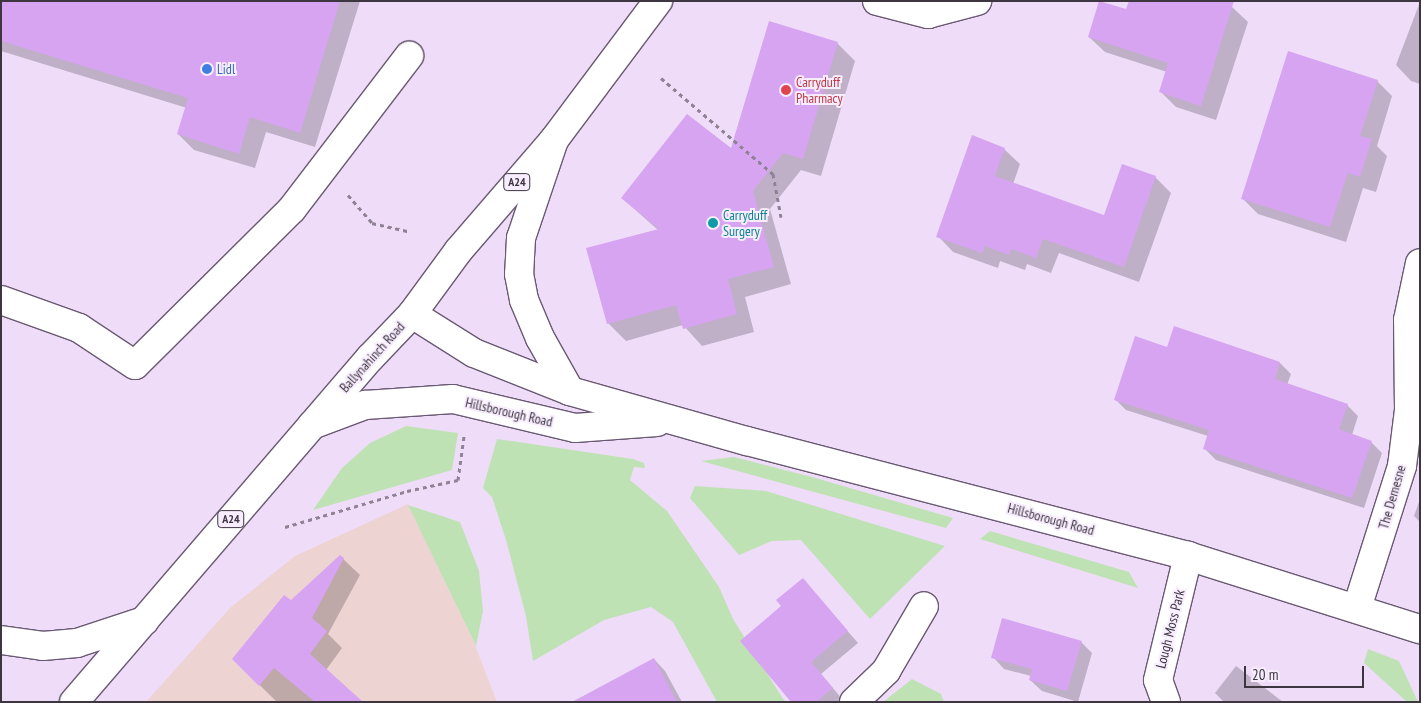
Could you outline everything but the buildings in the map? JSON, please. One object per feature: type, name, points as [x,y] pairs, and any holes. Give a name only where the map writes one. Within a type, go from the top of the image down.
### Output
[{"type":"main road","name":"Ballynahinch Road","points":[[74,702],[312,425],[412,314],[460,250],[554,140],[658,1]]},
{"type":"main road","points":[[877,1],[928,14],[977,1]]},
{"type":"main road","points":[[1,300],[79,328],[135,365],[292,209],[409,56]]},
{"type":"main road","points":[[554,140],[521,238],[519,274],[524,300],[540,338],[570,390]]},
{"type":"main road","name":"The Demesne","points":[[1357,608],[1402,466],[1409,410],[1408,320],[1420,263]]},
{"type":"main road","name":"Hillsborough Road","points":[[412,314],[474,353],[570,390],[679,421],[1188,556],[1420,629]]},
{"type":"main road","name":"Hillsborough Road","points":[[312,425],[364,405],[453,399],[575,428],[679,421]]},
{"type":"main road","name":"Lough Moss Park","points":[[1166,702],[1158,680],[1188,556]]},
{"type":"main road","points":[[854,702],[886,671],[924,606]]},
{"type":"main road","points":[[1,640],[43,646],[76,643],[144,621]]},
{"type":"path","points":[[661,78],[773,174],[781,216]]},
{"type":"path","points":[[324,168],[372,223],[408,231]]},
{"type":"path","points":[[285,527],[407,491],[458,480],[464,434]]},
{"type":"shaded area","points":[[408,504],[473,640],[497,702],[146,702],[230,608],[295,556]]},
{"type":"green space","points":[[406,426],[458,433],[452,470],[313,510],[342,468],[370,443]]},
{"type":"green space","points":[[497,439],[633,459],[644,463],[645,468],[634,467],[630,480],[667,511],[719,587],[733,619],[785,702],[717,702],[673,622],[651,607],[604,620],[533,661],[526,616],[506,540],[492,497],[483,488]]},
{"type":"green space","points":[[734,457],[812,477],[953,518],[946,528],[701,461]]},
{"type":"green space","points":[[695,486],[766,491],[945,546],[870,619],[801,540],[772,541],[739,555],[690,498]]},
{"type":"green space","points":[[408,505],[460,522],[479,571],[483,611],[476,646]]},
{"type":"green space","points":[[990,531],[1129,572],[1138,588],[980,539]]},
{"type":"green space","points":[[1368,649],[1399,661],[1418,702],[1407,702],[1364,663]]},
{"type":"green space","points":[[912,679],[941,694],[944,702],[883,702]]},
{"type":"place","name":"Lidl","points":[[207,69]]},
{"type":"place","name":"Carryduff Pharmacy","points":[[786,90]]},
{"type":"place","name":"Carryduff Surgery","points":[[713,223]]}]
